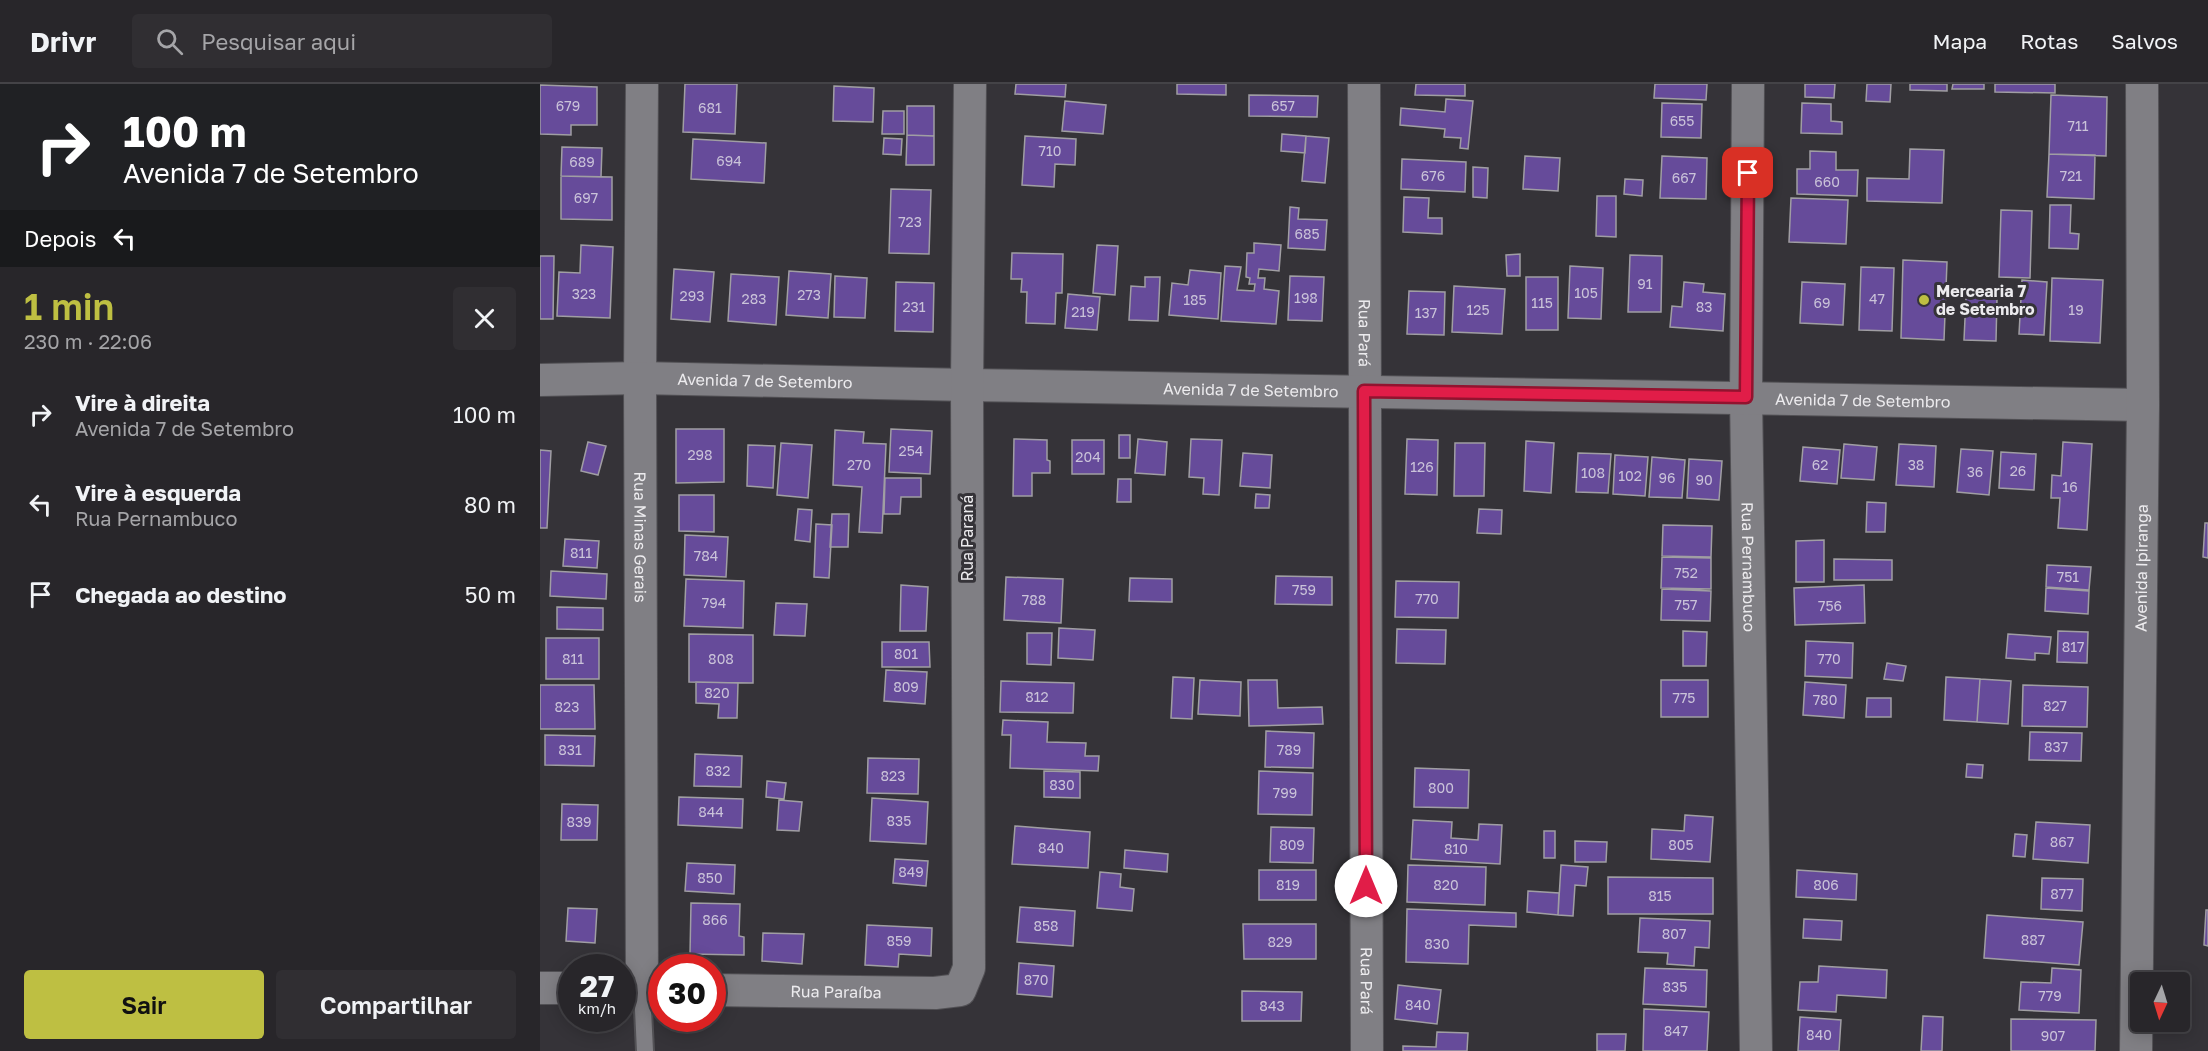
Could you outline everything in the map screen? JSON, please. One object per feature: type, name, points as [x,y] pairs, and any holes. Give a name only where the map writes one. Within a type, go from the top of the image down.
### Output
[{"type":"street","name":"Rua Minas Gerais","points":[[642,84],[640,378],[642,989]]},
{"type":"street","name":"Rua Paraná","points":[[960,990],[969,968],[967,386],[970,84]]},
{"type":"street","name":"Rua Pará","points":[[1364,84],[1367,1051]]},
{"type":"street","name":"Rua Pernambuco","points":[[1749,84],[1746,397],[1756,1051]]},
{"type":"street","name":"Avenida Ipiranga","points":[[2136,1051],[2143,405],[2142,84]]},
{"type":"street","name":"Avenida 7 de Setembro","points":[[540,380],[640,378],[967,386],[2143,405]]},
{"type":"street","points":[[540,987],[558,988]]},
{"type":"street","name":"Rua Paraíba","points":[[726,990],[935,993],[960,990]]},
{"type":"lane","points":[[642,989],[645,1051]]},
{"type":"building","points":[[685,84],[737,84],[735,134],[683,132]]},
{"type":"building","points":[[1016,84],[1066,84],[1065,97],[1015,94]]},
{"type":"building","points":[[1177,84],[1226,84],[1226,95],[1177,94]]},
{"type":"building","points":[[1416,84],[1465,84],[1465,96],[1415,95]]},
{"type":"building","points":[[1655,84],[1707,84],[1706,100],[1654,98]]},
{"type":"building","points":[[1805,84],[1835,84],[1834,98],[1805,97]]},
{"type":"building","points":[[1867,84],[1891,84],[1890,102],[1866,101]]},
{"type":"building","points":[[1910,84],[1947,84],[1947,91],[1910,90]]},
{"type":"building","points":[[1953,84],[1984,84],[1984,89],[1952,89]]},
{"type":"building","points":[[1995,84],[2055,84],[2055,93],[1995,92]]},
{"type":"building","points":[[540,85],[597,87],[597,125],[571,125],[571,135],[540,134]]},
{"type":"building","points":[[834,86],[874,88],[873,122],[833,121]]},
{"type":"building","points":[[1249,95],[1318,96],[1317,117],[1249,116]]},
{"type":"building","points":[[2051,95],[2107,97],[2106,156],[2049,154]]},
{"type":"building","points":[[1446,99],[1473,101],[1468,149],[1460,148],[1461,138],[1444,137],[1445,129],[1400,125],[1401,108],[1445,112]]},
{"type":"building","points":[[1065,101],[1106,105],[1103,134],[1062,131]]},
{"type":"building","points":[[1662,103],[1702,104],[1701,138],[1661,137]]},
{"type":"building","points":[[1802,103],[1831,104],[1831,121],[1842,122],[1842,134],[1801,133]]},
{"type":"building","points":[[907,106],[934,106],[934,136],[907,135]]},
{"type":"building","points":[[883,111],[904,111],[904,134],[882,134]]},
{"type":"building","points":[[1282,134],[1306,136],[1305,153],[1281,151]]},
{"type":"building","points":[[907,135],[934,136],[934,165],[906,165]]},
{"type":"building","points":[[1025,136],[1076,139],[1075,165],[1055,164],[1054,187],[1022,185]]},
{"type":"building","points":[[1306,136],[1329,138],[1325,183],[1302,181]]},
{"type":"building","points":[[884,138],[902,139],[901,155],[883,154]]},
{"type":"building","points":[[693,139],[766,143],[764,183],[691,179]]},
{"type":"building","points":[[562,147],[602,148],[601,177],[561,176]]},
{"type":"building","points":[[1910,149],[1944,150],[1942,203],[1867,201],[1867,178],[1909,179]]},
{"type":"building","points":[[1810,151],[1836,152],[1836,170],[1858,170],[1857,196],[1797,194],[1797,169],[1810,169]]},
{"type":"building","points":[[2049,154],[2095,155],[2094,199],[2047,197]]},
{"type":"building","points":[[1525,156],[1560,158],[1558,191],[1523,189]]},
{"type":"building","points":[[1662,156],[1707,158],[1706,199],[1660,198]]},
{"type":"building","points":[[1402,159],[1466,162],[1465,192],[1401,189]]},
{"type":"building","points":[[1473,167],[1488,168],[1487,198],[1473,197]]},
{"type":"building","points":[[561,176],[612,177],[612,220],[561,219]]},
{"type":"building","points":[[1625,179],[1643,180],[1642,196],[1624,194]]},
{"type":"building","points":[[891,189],[931,190],[929,254],[889,253]]},
{"type":"building","points":[[1597,196],[1616,196],[1616,237],[1596,236]]},
{"type":"building","points":[[1404,197],[1429,198],[1428,218],[1442,218],[1442,234],[1403,232]]},
{"type":"building","points":[[1791,198],[1848,200],[1846,244],[1789,242]]},
{"type":"building","points":[[2050,205],[2071,205],[2070,233],[2079,234],[2078,249],[2049,248]]},
{"type":"building","points":[[1290,207],[1299,208],[1298,219],[1327,220],[1325,250],[1288,248]]},
{"type":"building","points":[[2001,210],[2032,211],[2030,278],[1999,277]]},
{"type":"building","points":[[1254,243],[1281,245],[1279,271],[1259,269],[1258,278],[1265,278],[1264,289],[1279,291],[1276,324],[1221,321],[1225,266],[1241,267],[1237,290],[1254,291],[1255,284],[1249,284],[1250,278],[1246,277],[1247,253],[1254,253]]},
{"type":"building","points":[[581,245],[613,247],[610,318],[557,316],[559,272],[580,273]]},
{"type":"building","points":[[1097,245],[1118,246],[1115,295],[1093,293]]},
{"type":"building","points":[[1012,253],[1063,254],[1062,293],[1056,293],[1055,324],[1026,323],[1027,292],[1021,292],[1022,279],[1011,279]]},
{"type":"building","points":[[1520,254],[1520,276],[1507,276],[1506,255]]},
{"type":"building","points":[[1630,255],[1662,256],[1661,312],[1628,312]]},
{"type":"building","points":[[540,256],[554,256],[553,319],[540,319]]},
{"type":"building","name":"Mercearia 7 de Setembro","points":[[1903,260],[1947,262],[1944,340],[1901,338]]},
{"type":"building","points":[[1570,266],[1603,268],[1601,319],[1568,318]]},
{"type":"building","points":[[1861,267],[1894,268],[1892,331],[1859,330]]},
{"type":"building","points":[[674,269],[714,272],[710,322],[671,319]]},
{"type":"building","points":[[1190,270],[1221,273],[1218,319],[1169,315],[1172,283],[1188,285]]},
{"type":"building","points":[[789,271],[831,274],[828,318],[786,315]]},
{"type":"building","points":[[731,274],[779,277],[776,325],[728,321]]},
{"type":"building","points":[[835,276],[867,278],[865,318],[834,317]]},
{"type":"building","points":[[1290,276],[1324,277],[1322,321],[1288,320]]},
{"type":"building","points":[[1145,277],[1160,277],[1158,321],[1129,320],[1131,286],[1145,287]]},
{"type":"building","points":[[1526,277],[1558,277],[1558,330],[1526,330]]},
{"type":"building","points":[[2052,278],[2103,280],[2100,343],[2050,341]]},
{"type":"building","points":[[2022,280],[2047,282],[2044,335],[2019,334]]},
{"type":"building","points":[[896,282],[934,283],[933,332],[895,331]]},
{"type":"building","points":[[1684,282],[1704,284],[1703,292],[1725,294],[1723,331],[1670,327],[1672,306],[1682,307]]},
{"type":"building","points":[[1802,282],[1845,284],[1843,325],[1800,323]]},
{"type":"building","points":[[1454,286],[1505,289],[1502,334],[1452,332]]},
{"type":"building","points":[[1409,291],[1445,292],[1444,335],[1407,334]]},
{"type":"building","points":[[1068,294],[1100,297],[1097,330],[1065,328]]},
{"type":"building","points":[[1966,297],[1997,298],[1996,341],[1964,340]]},
{"type":"building","points":[[676,429],[724,429],[724,482],[676,483]]},
{"type":"building","points":[[891,429],[932,431],[930,474],[889,472]]},
{"type":"building","points":[[835,430],[864,432],[863,443],[886,444],[882,533],[859,532],[862,487],[833,485]]},
{"type":"building","points":[[1119,435],[1130,435],[1130,458],[1119,458]]},
{"type":"building","points":[[1014,439],[1047,440],[1047,460],[1050,461],[1050,473],[1032,473],[1032,496],[1013,496]]},
{"type":"building","points":[[1138,439],[1167,442],[1165,475],[1135,473]]},
{"type":"building","points":[[1191,439],[1222,440],[1219,495],[1203,494],[1204,478],[1189,477]]},
{"type":"building","points":[[1407,439],[1438,440],[1437,495],[1405,494]]},
{"type":"building","points":[[1072,440],[1104,440],[1104,474],[1072,474]]},
{"type":"building","points":[[1526,441],[1554,443],[1551,493],[1524,491]]},
{"type":"building","points":[[588,442],[606,446],[598,475],[581,471]]},
{"type":"building","points":[[2063,442],[2092,444],[2087,530],[2058,528],[2060,498],[2051,498],[2052,475],[2061,476]]},
{"type":"building","points":[[781,443],[812,445],[808,498],[777,495]]},
{"type":"building","points":[[1455,443],[1485,443],[1484,496],[1454,496]]},
{"type":"building","points":[[1844,444],[1877,447],[1874,480],[1841,478]]},
{"type":"building","points":[[1899,444],[1936,446],[1934,487],[1896,485]]},
{"type":"building","points":[[748,445],[775,446],[773,488],[747,486]]},
{"type":"building","points":[[1803,447],[1840,450],[1837,484],[1800,481]]},
{"type":"building","points":[[1961,449],[1993,451],[1989,495],[1957,492]]},
{"type":"building","points":[[540,450],[551,451],[547,528],[540,528]]},
{"type":"building","points":[[2001,452],[2036,454],[2034,490],[1999,488]]},
{"type":"building","points":[[1243,453],[1272,455],[1270,488],[1240,486]]},
{"type":"building","points":[[1578,453],[1611,454],[1608,493],[1576,492]]},
{"type":"building","points":[[1615,455],[1648,457],[1645,496],[1613,494]]},
{"type":"building","points":[[1652,457],[1685,460],[1682,498],[1649,497]]},
{"type":"building","points":[[1689,459],[1722,461],[1719,500],[1687,498]]},
{"type":"building","points":[[885,478],[921,478],[921,497],[901,497],[900,514],[884,514]]},
{"type":"building","points":[[1118,479],[1131,479],[1131,502],[1117,502]]},
{"type":"building","points":[[1256,494],[1270,495],[1269,508],[1255,508]]},
{"type":"building","points":[[679,495],[714,495],[714,532],[679,531]]},
{"type":"building","points":[[1867,502],[1886,503],[1885,532],[1866,532]]},
{"type":"building","points":[[798,509],[812,510],[810,542],[795,540]]},
{"type":"building","points":[[1479,509],[1502,510],[1501,534],[1477,533]]},
{"type":"building","points":[[832,514],[849,514],[848,547],[830,547]]},
{"type":"building","points":[[2205,523],[2208,523],[2208,558],[2203,557]]},
{"type":"building","points":[[816,524],[832,525],[829,578],[814,577]]},
{"type":"building","points":[[1663,525],[1712,526],[1711,557],[1662,556]]},
{"type":"building","points":[[685,535],[728,537],[726,577],[684,575]]},
{"type":"building","points":[[565,539],[599,541],[597,568],[563,566]]},
{"type":"building","points":[[1824,540],[1824,582],[1796,582],[1796,541]]},
{"type":"building","points":[[1662,557],[1711,558],[1711,589],[1661,588]]},
{"type":"building","points":[[1834,559],[1892,560],[1892,580],[1834,580]]},
{"type":"building","points":[[2047,565],[2091,567],[2089,590],[2046,587]]},
{"type":"building","points":[[551,571],[607,574],[606,599],[550,596]]},
{"type":"building","points":[[1276,576],[1332,577],[1332,605],[1275,604]]},
{"type":"building","points":[[1006,577],[1063,579],[1061,623],[1004,620]]},
{"type":"building","points":[[1130,578],[1172,579],[1172,602],[1129,601]]},
{"type":"building","points":[[686,579],[744,581],[743,628],[684,626]]},
{"type":"building","points":[[1396,581],[1459,582],[1458,618],[1395,617]]},
{"type":"building","points":[[901,585],[928,587],[926,631],[900,631]]},
{"type":"building","points":[[1864,585],[1865,623],[1795,625],[1794,588]]},
{"type":"building","points":[[2046,588],[2089,591],[2088,614],[2045,611]]},
{"type":"building","points":[[1662,589],[1711,591],[1710,621],[1661,620]]},
{"type":"building","points":[[776,603],[807,604],[805,636],[774,635]]},
{"type":"building","points":[[557,607],[603,608],[603,630],[557,629]]},
{"type":"building","points":[[1059,628],[1095,630],[1093,660],[1058,658]]},
{"type":"building","points":[[1397,629],[1446,630],[1445,664],[1396,663]]},
{"type":"building","points":[[1683,631],[1707,632],[1706,666],[1683,666]]},
{"type":"building","points":[[2058,631],[2088,632],[2087,663],[2057,662]]},
{"type":"building","points":[[1027,633],[1052,633],[1051,665],[1027,664]]},
{"type":"building","points":[[689,634],[753,635],[753,683],[689,682]]},
{"type":"building","points":[[2008,634],[2051,637],[2049,654],[2035,653],[2035,660],[2006,658]]},
{"type":"building","points":[[546,638],[599,638],[599,679],[546,679]]},
{"type":"building","points":[[1806,641],[1853,643],[1852,678],[1805,676]]},
{"type":"building","points":[[882,642],[929,642],[930,667],[882,667]]},
{"type":"building","points":[[1887,663],[1906,666],[1903,681],[1884,679]]},
{"type":"building","points":[[886,670],[927,672],[925,704],[884,701]]},
{"type":"building","points":[[1173,677],[1194,678],[1192,719],[1171,718]]},
{"type":"building","points":[[1946,677],[1980,679],[1977,722],[1944,720]]},
{"type":"building","points":[[1980,679],[2011,681],[2008,724],[1977,722]]},
{"type":"building","points":[[1200,680],[1241,682],[1240,716],[1198,714]]},
{"type":"building","points":[[1248,680],[1277,680],[1278,708],[1322,707],[1323,724],[1249,726]]},
{"type":"building","points":[[1661,680],[1708,680],[1708,717],[1661,717]]},
{"type":"building","points":[[1001,681],[1074,683],[1073,713],[1000,712]]},
{"type":"building","points":[[696,682],[738,683],[737,718],[718,718],[719,704],[696,703]]},
{"type":"building","points":[[1805,682],[1846,685],[1844,718],[1803,715]]},
{"type":"building","points":[[540,685],[594,685],[595,729],[540,729]]},
{"type":"building","points":[[2023,685],[2088,687],[2087,727],[2022,726]]},
{"type":"building","points":[[1867,698],[1891,698],[1891,717],[1866,717]]},
{"type":"building","points":[[1003,720],[1048,722],[1047,742],[1086,743],[1085,756],[1099,756],[1098,771],[1010,768],[1011,735],[1002,735]]},
{"type":"building","points":[[1266,731],[1314,733],[1313,768],[1265,767]]},
{"type":"building","points":[[2030,732],[2082,733],[2081,761],[2029,760]]},
{"type":"building","points":[[545,735],[595,736],[594,766],[545,765]]},
{"type":"building","points":[[695,754],[742,756],[741,787],[694,786]]},
{"type":"building","points":[[868,758],[919,759],[918,794],[867,793]]},
{"type":"building","points":[[1967,764],[1983,765],[1982,778],[1966,777]]},
{"type":"building","points":[[1415,768],[1469,770],[1468,808],[1414,807]]},
{"type":"building","points":[[1044,771],[1080,772],[1080,798],[1044,797]]},
{"type":"building","points":[[1259,771],[1313,773],[1312,815],[1258,814]]},
{"type":"building","points":[[767,781],[786,783],[784,799],[766,797]]},
{"type":"building","points":[[679,797],[743,799],[742,828],[678,825]]},
{"type":"building","points":[[872,798],[928,802],[926,844],[870,841]]},
{"type":"building","points":[[779,800],[802,802],[799,831],[777,830]]},
{"type":"building","points":[[562,804],[598,805],[597,840],[561,840]]},
{"type":"building","points":[[1685,815],[1713,817],[1710,862],[1651,859],[1652,829],[1684,831]]},
{"type":"building","points":[[1413,820],[1452,822],[1451,838],[1478,840],[1479,824],[1502,825],[1500,864],[1411,859]]},
{"type":"building","points":[[2036,822],[2090,825],[2088,863],[2033,859]]},
{"type":"building","points":[[1015,826],[1090,832],[1088,868],[1012,864]]},
{"type":"building","points":[[1271,827],[1314,828],[1313,863],[1270,862]]},
{"type":"building","points":[[1544,831],[1555,831],[1555,858],[1544,858]]},
{"type":"building","points":[[2015,834],[2027,835],[2025,857],[2013,856]]},
{"type":"building","points":[[1575,841],[1607,842],[1606,862],[1575,862]]},
{"type":"building","points":[[1125,850],[1168,854],[1167,872],[1124,868]]},
{"type":"building","points":[[895,859],[928,861],[926,886],[893,883]]},
{"type":"building","points":[[687,863],[735,865],[734,894],[685,891]]},
{"type":"building","points":[[1408,865],[1486,867],[1485,905],[1407,902]]},
{"type":"building","points":[[1561,865],[1588,867],[1586,886],[1575,885],[1573,916],[1558,915]]},
{"type":"building","points":[[1259,870],[1316,870],[1316,900],[1259,900]]},
{"type":"building","points":[[1797,870],[1857,874],[1856,900],[1796,897]]},
{"type":"building","points":[[1100,872],[1121,874],[1120,887],[1134,889],[1132,911],[1097,908]]},
{"type":"building","points":[[1608,877],[1713,878],[1713,914],[1608,914]]},
{"type":"building","points":[[2042,878],[2083,879],[2082,911],[2041,909]]},
{"type":"building","points":[[1528,891],[1559,893],[1558,915],[1527,912]]},
{"type":"building","points":[[691,903],[740,904],[739,936],[744,937],[744,955],[690,954]]},
{"type":"building","points":[[1020,907],[1075,911],[1073,946],[1017,942]]},
{"type":"building","points":[[568,908],[597,909],[595,943],[566,941]]},
{"type":"building","points":[[1407,909],[1516,913],[1516,927],[1469,925],[1468,964],[1406,962]]},
{"type":"building","points":[[2206,910],[2208,910],[2208,946],[2204,945]]},
{"type":"building","points":[[1987,915],[2083,922],[2079,965],[1984,958]]},
{"type":"building","points":[[1640,918],[1710,921],[1709,948],[1695,947],[1694,966],[1667,964],[1668,953],[1638,952]]},
{"type":"building","points":[[1804,919],[1842,921],[1841,940],[1803,938]]},
{"type":"building","points":[[1243,924],[1316,924],[1316,959],[1244,959]]},
{"type":"building","points":[[867,925],[932,928],[931,956],[899,954],[898,967],[865,965]]},
{"type":"building","points":[[763,933],[804,934],[802,964],[762,961]]},
{"type":"building","points":[[1019,963],[1054,966],[1052,997],[1017,994]]},
{"type":"building","points":[[1819,966],[1887,970],[1886,998],[1837,995],[1836,1012],[1798,1010],[1800,982],[1818,982]]},
{"type":"building","points":[[1645,968],[1707,970],[1706,1007],[1643,1004]]},
{"type":"building","points":[[2052,968],[2081,970],[2079,1013],[2019,1010],[2021,982],[2051,983]]},
{"type":"building","points":[[1398,985],[1441,990],[1437,1024],[1395,1019]]},
{"type":"building","points":[[1242,991],[1302,992],[1301,1021],[1242,1021]]},
{"type":"building","points":[[1644,1009],[1709,1012],[1707,1051],[1643,1051]]},
{"type":"building","points":[[1923,1016],[1943,1017],[1942,1051],[1921,1051]]},
{"type":"building","points":[[1800,1017],[1841,1020],[1839,1051],[1798,1051]]},
{"type":"building","points":[[2011,1019],[2096,1020],[2095,1051],[2011,1051]]},
{"type":"building","points":[[1437,1032],[1468,1033],[1467,1051],[1403,1051],[1403,1046],[1436,1047]]},
{"type":"building","points":[[1597,1034],[1626,1034],[1625,1051],[1597,1051]]},
{"type":"place","name":"Mercearia 7 de Setembro","points":[[1924,300]]},
{"type":"route","points":[[1366,886],[1364,391],[1746,397],[1748,173]]}]
